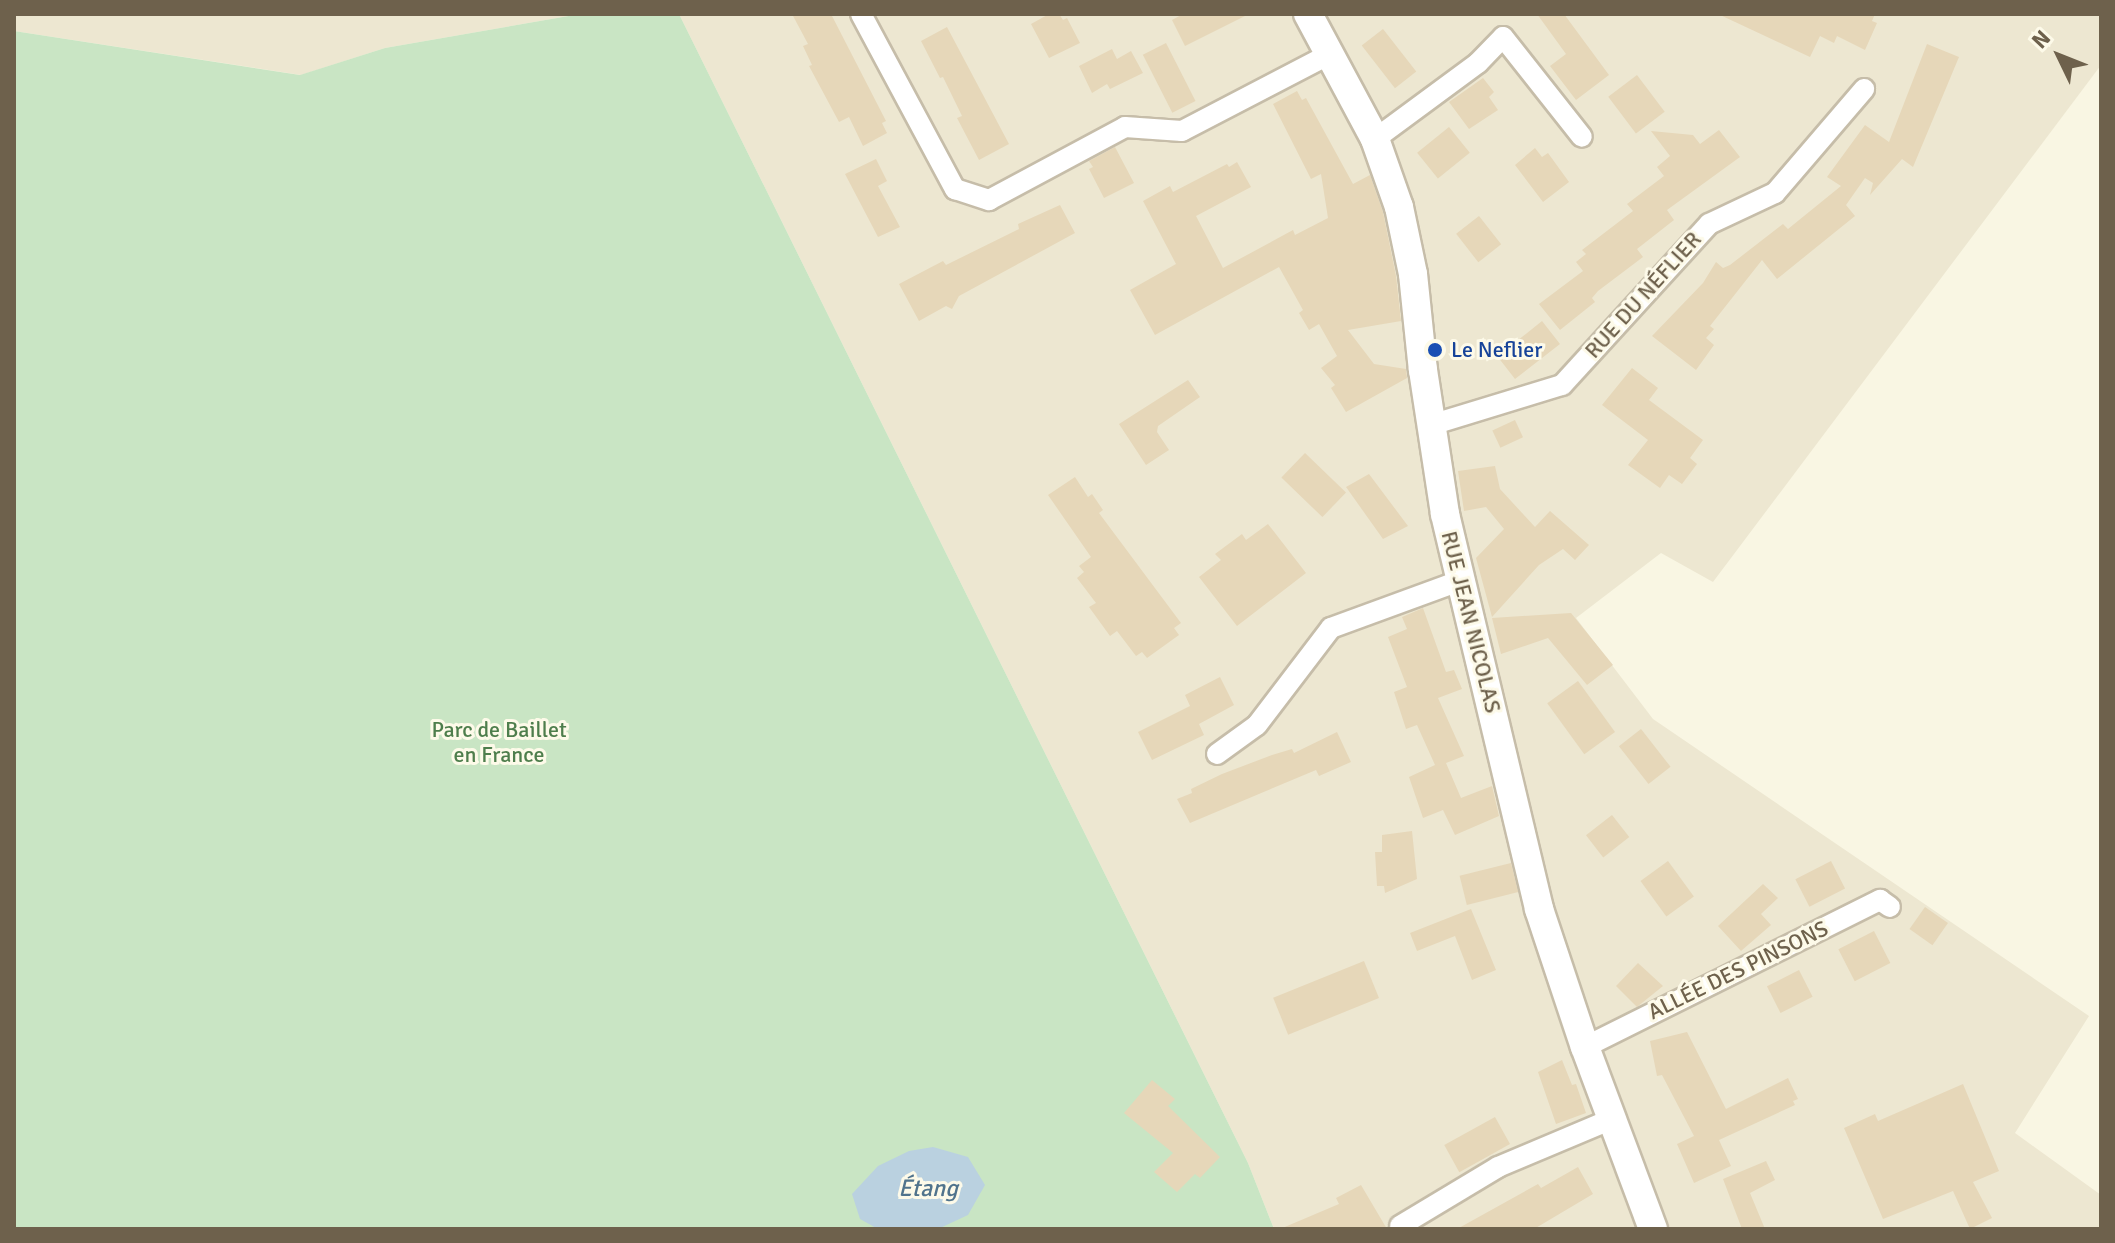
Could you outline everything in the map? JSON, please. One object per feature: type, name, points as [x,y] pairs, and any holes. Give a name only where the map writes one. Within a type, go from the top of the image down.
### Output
[{"type":"street","points":[[861,14],[955,189],[989,200],[1125,127],[1182,131],[1330,54]]},
{"type":"street","name":"RUE JEAN NICOLAS","points":[[1308,14],[1375,139],[1399,207],[1413,274],[1445,514],[1539,909],[1585,1047],[1653,1229]]},
{"type":"street","points":[[1375,139],[1478,63],[1503,37],[1582,137]]},
{"type":"street","name":"RUE DU NÉFLIER","points":[[1431,425],[1562,385],[1709,224],[1775,193],[1864,89]]},
{"type":"street","points":[[1217,754],[1257,725],[1331,628],[1462,580]]},
{"type":"street","name":"ALLÉE DES PINSONS","points":[[1585,1047],[1880,900],[1890,907]]},
{"type":"street","points":[[1400,1226],[1498,1167],[1612,1119]]},
{"type":"shaded area","points":[[14,14],[580,14],[385,48],[301,75],[14,31]]},
{"type":"shaded area","points":[[679,14],[2101,14],[2101,65],[1713,582],[1661,553],[1576,618],[1653,719],[2089,1016],[2015,1133],[2101,1195],[2101,1229],[1274,1229],[1248,1163]]},
{"type":"green space","name":"Parc de Baillet en France","points":[[580,14],[679,14],[1248,1163],[1274,1229],[14,1229],[14,31],[300,75],[385,48]]},
{"type":"water","name":"Étang","points":[[933,1147],[968,1157],[985,1185],[968,1215],[938,1229],[878,1229],[860,1219],[852,1194],[878,1166],[909,1151]]},
{"type":"building","points":[[792,14],[831,14],[886,121],[882,123],[887,133],[863,146],[849,117],[839,122],[809,66],[812,65],[803,46],[808,44]]},
{"type":"building","points":[[1049,14],[1059,14],[1063,20],[1067,18],[1080,43],[1049,58],[1031,24]]},
{"type":"building","points":[[1183,14],[1249,14],[1185,46],[1172,20]]},
{"type":"building","points":[[1537,14],[1564,14],[1609,75],[1576,100],[1550,66],[1566,54]]},
{"type":"building","points":[[1718,14],[1875,14],[1872,21],[1877,23],[1865,50],[1837,36],[1834,43],[1820,36],[1810,57]]},
{"type":"building","points":[[947,27],[1009,144],[979,160],[957,118],[962,116],[943,77],[940,78],[921,41]]},
{"type":"building","points":[[1383,29],[1416,72],[1395,88],[1362,46]]},
{"type":"building","points":[[1166,43],[1196,101],[1172,113],[1143,55]]},
{"type":"building","points":[[1927,44],[1959,57],[1913,167],[1902,159],[1870,195],[1873,183],[1865,178],[1846,205],[1855,216],[1777,279],[1762,260],[1710,326],[1714,329],[1706,338],[1714,345],[1696,370],[1652,336],[1703,283],[1716,262],[1723,268],[1730,265],[1783,224],[1788,229],[1841,186],[1827,177],[1865,125],[1889,142]]},
{"type":"building","points":[[1112,49],[1117,59],[1131,51],[1143,73],[1110,89],[1107,84],[1092,93],[1079,66]]},
{"type":"building","points":[[1637,75],[1665,112],[1636,133],[1608,97]]},
{"type":"building","points":[[1483,78],[1494,92],[1489,97],[1498,110],[1469,129],[1449,102]]},
{"type":"building","points":[[1297,91],[1302,100],[1306,98],[1353,184],[1370,175],[1383,212],[1396,276],[1401,321],[1348,330],[1374,364],[1406,369],[1407,378],[1346,412],[1331,388],[1335,385],[1321,368],[1337,356],[1319,324],[1309,330],[1299,313],[1303,310],[1279,267],[1155,335],[1130,290],[1176,264],[1143,201],[1170,186],[1173,192],[1227,164],[1229,167],[1237,162],[1251,187],[1196,216],[1223,268],[1293,230],[1295,235],[1328,218],[1321,174],[1311,179],[1273,104]]},
{"type":"building","points":[[1449,127],[1470,153],[1438,178],[1417,153]]},
{"type":"building","points":[[1719,130],[1740,157],[1667,210],[1674,220],[1637,249],[1643,257],[1598,291],[1592,298],[1595,302],[1560,330],[1539,304],[1583,271],[1576,262],[1586,254],[1582,250],[1633,211],[1627,204],[1664,176],[1657,167],[1670,156],[1651,131],[1693,135],[1700,144]]},
{"type":"building","points":[[1115,147],[1134,183],[1104,198],[1089,169],[1093,167],[1089,161]]},
{"type":"building","points":[[1535,148],[1542,157],[1548,153],[1569,182],[1543,202],[1515,165]]},
{"type":"building","points":[[876,159],[887,181],[878,186],[900,227],[878,237],[845,174]]},
{"type":"building","points":[[1060,205],[1075,233],[959,296],[952,309],[946,306],[919,321],[899,284],[943,261],[946,265],[1019,229],[1018,224]]},
{"type":"building","points":[[1479,216],[1501,244],[1478,262],[1456,234]]},
{"type":"building","points":[[1542,321],[1560,344],[1515,379],[1494,352],[1509,341],[1512,345]]},
{"type":"building","points":[[1632,368],[1658,388],[1649,400],[1703,440],[1690,458],[1697,464],[1682,484],[1669,475],[1660,488],[1628,465],[1648,440],[1602,405]]},
{"type":"building","points":[[1188,380],[1200,397],[1158,426],[1157,432],[1169,450],[1146,465],[1119,424]]},
{"type":"building","points":[[1515,420],[1523,437],[1500,448],[1492,431]]},
{"type":"building","points":[[1305,453],[1346,493],[1322,517],[1281,477]]},
{"type":"building","points":[[1495,466],[1500,489],[1535,527],[1550,511],[1589,545],[1575,560],[1563,549],[1539,565],[1492,617],[1476,558],[1504,529],[1486,507],[1464,511],[1458,471]]},
{"type":"building","points":[[1369,474],[1408,526],[1383,539],[1346,487]]},
{"type":"building","points":[[1075,477],[1088,497],[1092,494],[1103,510],[1099,513],[1181,623],[1174,628],[1179,635],[1147,658],[1142,652],[1136,656],[1117,631],[1110,636],[1089,607],[1096,603],[1077,578],[1084,572],[1079,566],[1091,557],[1048,495]]},
{"type":"building","points":[[1268,524],[1306,573],[1237,626],[1199,577],[1221,560],[1215,554],[1242,534],[1246,540]]},
{"type":"building","points":[[1423,608],[1446,672],[1454,670],[1462,689],[1438,698],[1464,756],[1446,763],[1461,798],[1492,786],[1499,816],[1455,835],[1443,810],[1423,818],[1409,777],[1435,765],[1417,725],[1406,729],[1394,692],[1407,687],[1388,637],[1407,629],[1402,617]]},
{"type":"building","points":[[1571,613],[1613,665],[1587,685],[1548,638],[1501,654],[1492,618]]},
{"type":"building","points":[[1220,677],[1234,705],[1199,724],[1204,735],[1152,760],[1138,732],[1190,706],[1185,695]]},
{"type":"building","points":[[1578,681],[1615,732],[1584,754],[1547,703]]},
{"type":"building","points":[[1641,729],[1671,767],[1648,784],[1619,746]]},
{"type":"building","points":[[1337,732],[1351,762],[1319,776],[1316,770],[1190,823],[1177,799],[1222,774],[1292,749],[1294,753]]},
{"type":"building","points":[[1612,815],[1629,837],[1603,857],[1586,835]]},
{"type":"building","points":[[1412,831],[1417,879],[1385,893],[1384,886],[1377,886],[1375,852],[1382,852],[1382,835]]},
{"type":"building","points":[[1668,861],[1694,897],[1666,917],[1640,881]]},
{"type":"building","points":[[1831,861],[1845,889],[1809,907],[1795,879]]},
{"type":"building","points":[[1511,863],[1518,892],[1467,905],[1460,876]]},
{"type":"building","points":[[1763,884],[1778,898],[1761,914],[1771,925],[1741,951],[1718,926]]},
{"type":"building","points":[[1925,907],[1948,923],[1932,945],[1910,929]]},
{"type":"building","points":[[1471,909],[1496,970],[1472,980],[1455,936],[1417,951],[1410,933]]},
{"type":"building","points":[[1874,931],[1890,963],[1855,981],[1838,949]]},
{"type":"building","points":[[1364,961],[1379,998],[1288,1035],[1273,998]]},
{"type":"building","points":[[1638,963],[1663,986],[1637,1007],[1616,986]]},
{"type":"building","points":[[1799,970],[1813,997],[1781,1013],[1767,986]]},
{"type":"building","points":[[1687,1032],[1726,1109],[1788,1078],[1798,1099],[1793,1101],[1795,1105],[1719,1140],[1731,1166],[1694,1183],[1677,1144],[1694,1136],[1662,1075],[1657,1076],[1650,1041]]},
{"type":"building","points":[[1562,1060],[1572,1085],[1576,1084],[1586,1113],[1556,1124],[1538,1072]]},
{"type":"building","points":[[1152,1080],[1175,1099],[1168,1106],[1220,1157],[1200,1178],[1195,1174],[1177,1192],[1154,1172],[1173,1153],[1124,1113]]},
{"type":"building","points":[[1963,1084],[1999,1171],[1973,1182],[1992,1218],[1970,1229],[1953,1191],[1883,1219],[1844,1128],[1875,1114],[1878,1121]]},
{"type":"building","points":[[1495,1117],[1510,1144],[1459,1172],[1444,1145]]},
{"type":"building","points":[[1766,1161],[1775,1180],[1750,1193],[1765,1229],[1742,1229],[1723,1179]]},
{"type":"building","points":[[1578,1167],[1593,1194],[1534,1229],[1457,1229],[1538,1184],[1541,1188]]},
{"type":"building","points":[[1361,1185],[1387,1229],[1280,1229],[1339,1204],[1336,1198]]},
{"type":"place","name":"Le Neflier","points":[[1435,350]]}]
